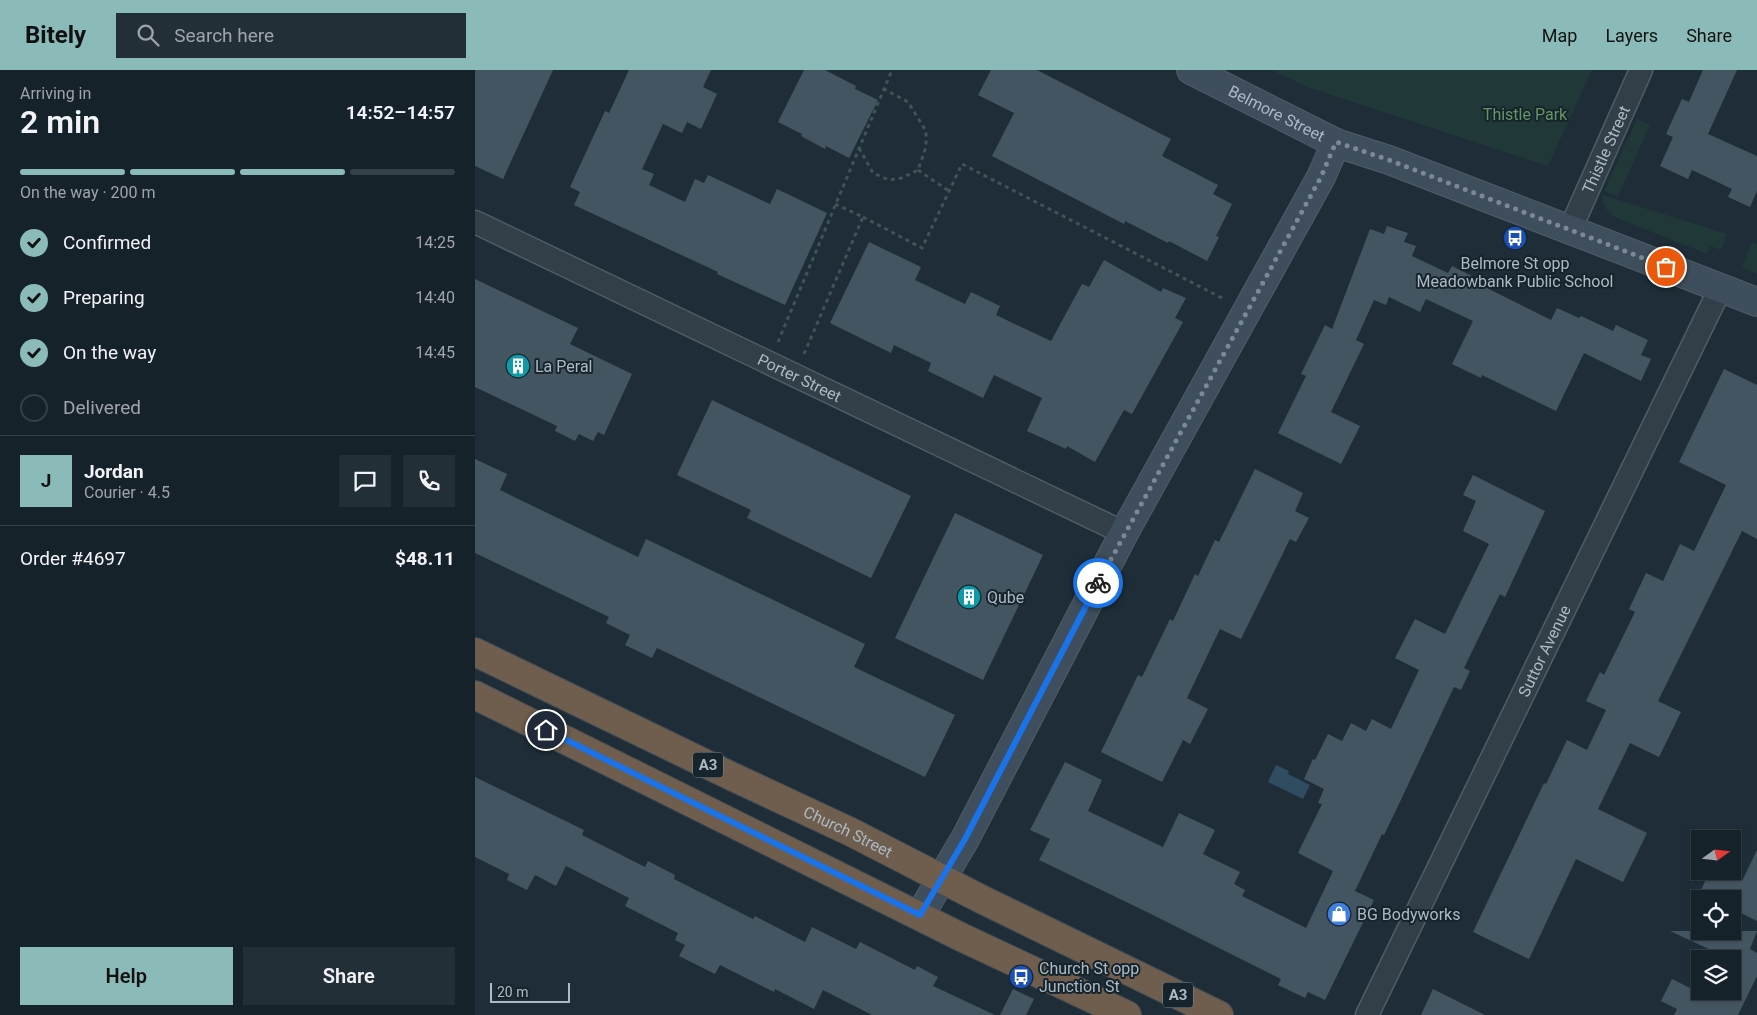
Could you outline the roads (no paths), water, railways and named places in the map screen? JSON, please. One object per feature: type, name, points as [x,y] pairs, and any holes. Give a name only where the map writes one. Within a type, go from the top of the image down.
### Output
[{"type":"highway","name":"Church Street","points":[[475,652],[851,832],[981,899],[1219,1015]]},
{"type":"highway","name":"A3","points":[[475,694],[961,937],[1127,1015]]},
{"type":"main road","name":"Belmore Street","points":[[1191,70],[1336,142],[1389,160],[1757,302]]},
{"type":"main road","points":[[920,915],[965,839],[1124,533],[1321,177],[1336,142]]},
{"type":"street","name":"Thistle Street","points":[[1570,230],[1641,70]]},
{"type":"street","name":"Porter Street","points":[[475,222],[1124,533]]},
{"type":"street","name":"Suttor Avenue","points":[[1367,1015],[1721,287]]},
{"type":"water","points":[[1276,765],[1289,771],[1288,774],[1310,785],[1303,799],[1268,782]]},
{"type":"place","name":"Belmore St opp Meadowbank Public School","points":[[1515,238]]},
{"type":"place","name":"La Peral","points":[[518,366]]},
{"type":"place","name":"Qube","points":[[969,597]]},
{"type":"place","name":"BG Bodyworks","points":[[1339,914]]},
{"type":"place","name":"Church St opp Junction St","points":[[1021,977]]},
{"type":"park label","name":"Thistle Park","points":[[1525,114]]}]
